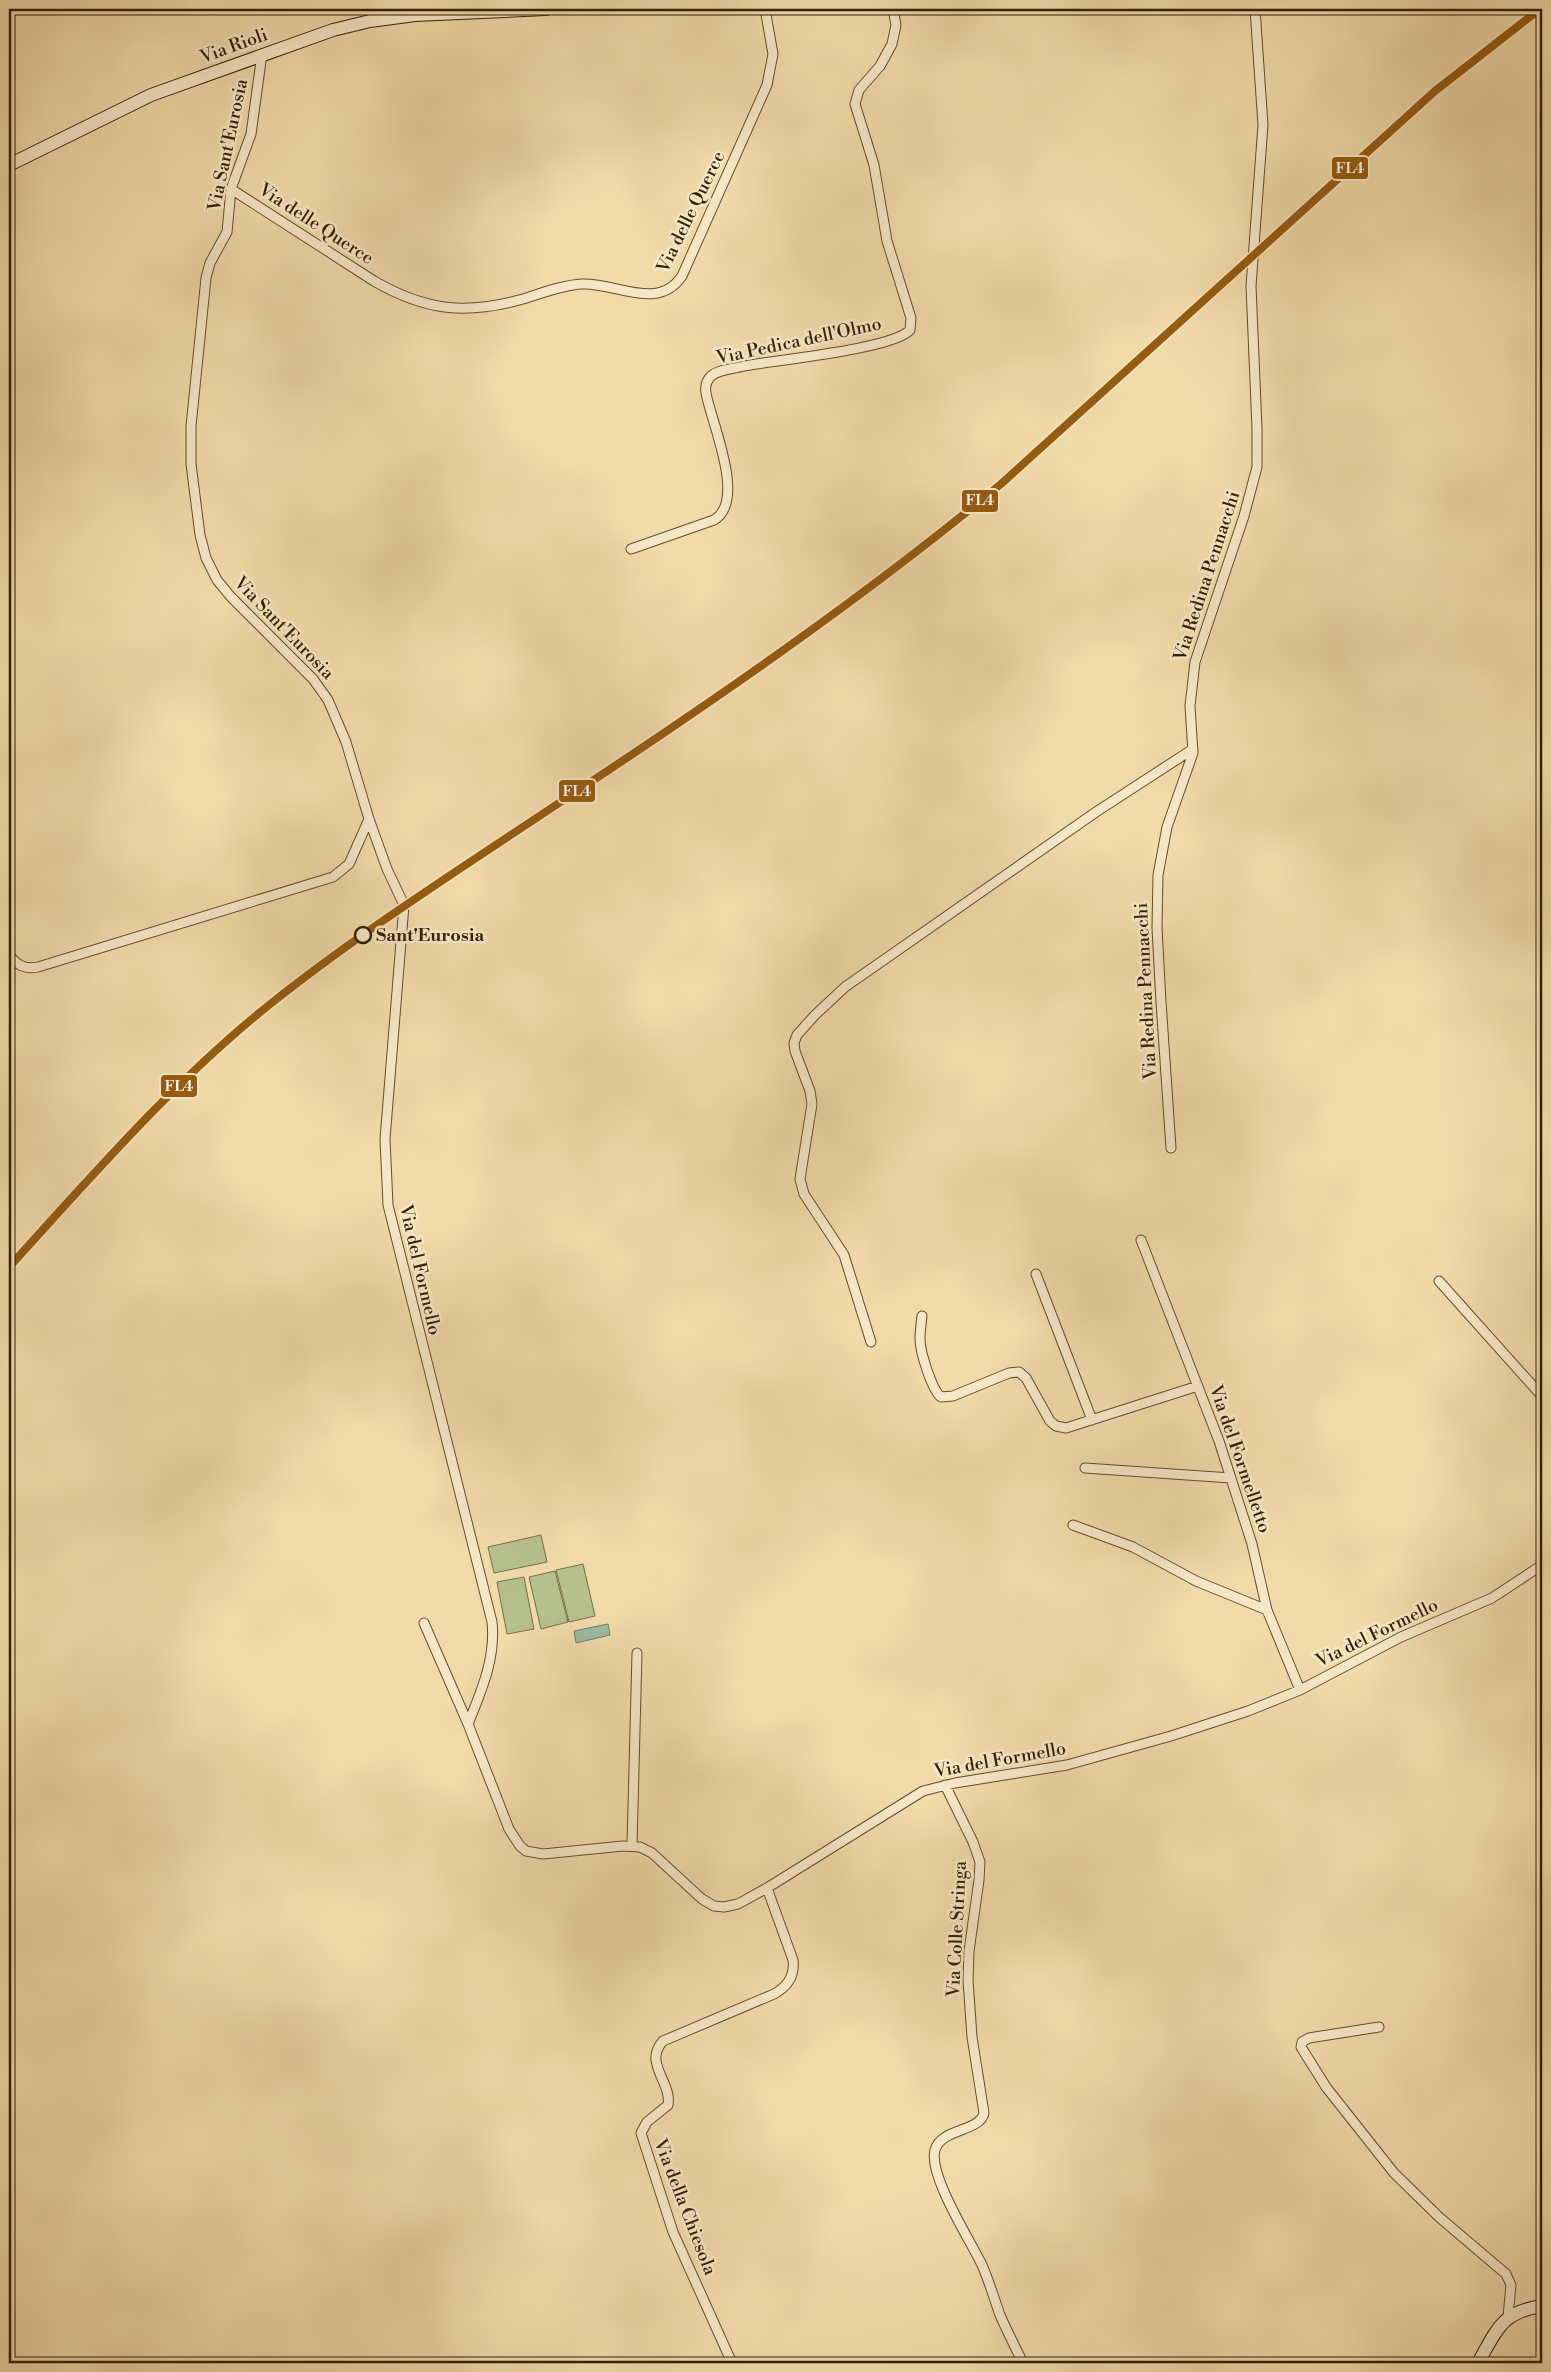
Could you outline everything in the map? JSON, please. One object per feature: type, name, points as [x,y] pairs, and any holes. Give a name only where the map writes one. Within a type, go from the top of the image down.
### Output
[{"type":"main road","name":"Via Rioli","points":[[9,166],[152,95],[325,32],[363,22],[415,15],[486,10],[546,9]]},
{"type":"main road","points":[[1478,2363],[1500,2326],[1508,2317],[1521,2310],[1542,2306]]},
{"type":"street","name":"Via delle Querce","points":[[231,189],[382,286],[435,307],[458,309],[493,306],[580,284],[596,284],[633,294],[663,291],[675,284],[682,276],[765,91],[773,59],[765,9]]},
{"type":"street","name":"Via Pedica dell'Olmo","points":[[631,549],[714,520],[726,508],[724,454],[706,393],[706,383],[710,377],[720,372],[757,364],[852,349],[902,336],[910,330],[911,318],[885,234],[871,151],[855,104],[859,90],[880,66],[892,44],[896,25],[893,9]]},
{"type":"street","name":"Via Redina Pennacchi","points":[[1172,1148],[1160,1002],[1157,887],[1167,827],[1191,761],[1193,749],[1190,706],[1194,669],[1202,639],[1244,516],[1257,467],[1256,390],[1251,286],[1263,125],[1255,9]]},
{"type":"street","name":"Via Sant'Eurosia","points":[[262,54],[250,138],[231,189],[226,236],[212,260],[206,278],[191,412],[191,464],[200,535],[208,564],[222,587],[304,667],[325,695],[353,763],[369,819]]},
{"type":"street","points":[[871,1342],[844,1255],[802,1188],[801,1170],[812,1104],[810,1091],[795,1051],[796,1037],[825,1004],[845,987],[1096,812],[1193,749]]},
{"type":"street","points":[[9,954],[20,966],[28,968],[38,967],[333,877],[349,864],[369,819]]},
{"type":"street","name":"Via del Formello","points":[[369,819],[387,869],[404,905],[385,1133],[385,1172],[388,1204],[492,1622],[490,1658],[481,1692],[468,1724]]},
{"type":"street","name":"Via del Formelletto","points":[[1141,1240],[1198,1386],[1231,1478],[1255,1553],[1267,1610],[1300,1690]]},
{"type":"street","points":[[1036,1274],[1092,1420]]},
{"type":"street","points":[[1439,1281],[1542,1396]]},
{"type":"street","points":[[922,1316],[921,1349],[936,1391],[941,1398],[953,1396],[1009,1373],[1019,1372],[1026,1378],[1046,1416],[1054,1425],[1066,1428],[1198,1386]]},
{"type":"street","points":[[1085,1468],[1231,1478]]},
{"type":"street","points":[[1073,1525],[1133,1547],[1196,1581],[1267,1610]]},
{"type":"street","name":"Via del Formello","points":[[424,1623],[468,1724],[509,1829],[523,1849],[535,1854],[548,1854],[632,1846],[643,1848],[652,1853],[696,1895],[714,1906],[724,1907],[734,1905],[768,1888],[908,1799],[928,1790],[944,1785],[1026,1773],[1089,1760],[1242,1714],[1300,1690],[1401,1637],[1501,1593],[1542,1565]]},
{"type":"street","points":[[632,1846],[637,1653]]},
{"type":"street","name":"Via Colle Stringa","points":[[944,1785],[974,1842],[980,1862],[969,1952],[969,1997],[973,2045],[984,2113],[979,2122],[941,2140],[935,2149],[934,2161],[943,2189],[983,2268],[1003,2322],[1023,2363]]},
{"type":"street","name":"Via della Chiesola","points":[[732,2363],[673,2232],[641,2133],[647,2122],[666,2109],[669,2102],[656,2061],[657,2049],[663,2041],[770,1996],[783,1988],[792,1978],[794,1968],[792,1957],[768,1888]]},
{"type":"street","points":[[1379,2027],[1309,2038],[1302,2042],[1301,2047],[1326,2087],[1394,2173],[1439,2217],[1506,2274],[1511,2284],[1508,2317]]},
{"type":"shaded area","points":[[541,1535],[547,1562],[494,1573],[488,1547]]},
{"type":"shaded area","points":[[583,1564],[595,1616],[569,1622],[556,1570]]},
{"type":"shaded area","points":[[555,1571],[568,1622],[541,1629],[529,1577]]},
{"type":"shaded area","points":[[524,1577],[534,1629],[507,1634],[497,1582]]},
{"type":"shaded area","points":[[608,1624],[610,1635],[576,1643],[574,1631]]},
{"type":"transit line","name":"FL4","points":[[9,1267],[102,1164],[166,1098],[269,1005],[376,925],[786,649],[948,527],[1001,484],[1435,91],[1540,9]]},
{"type":"place","name":"Sant'Eurosia","points":[[363,935]]}]
